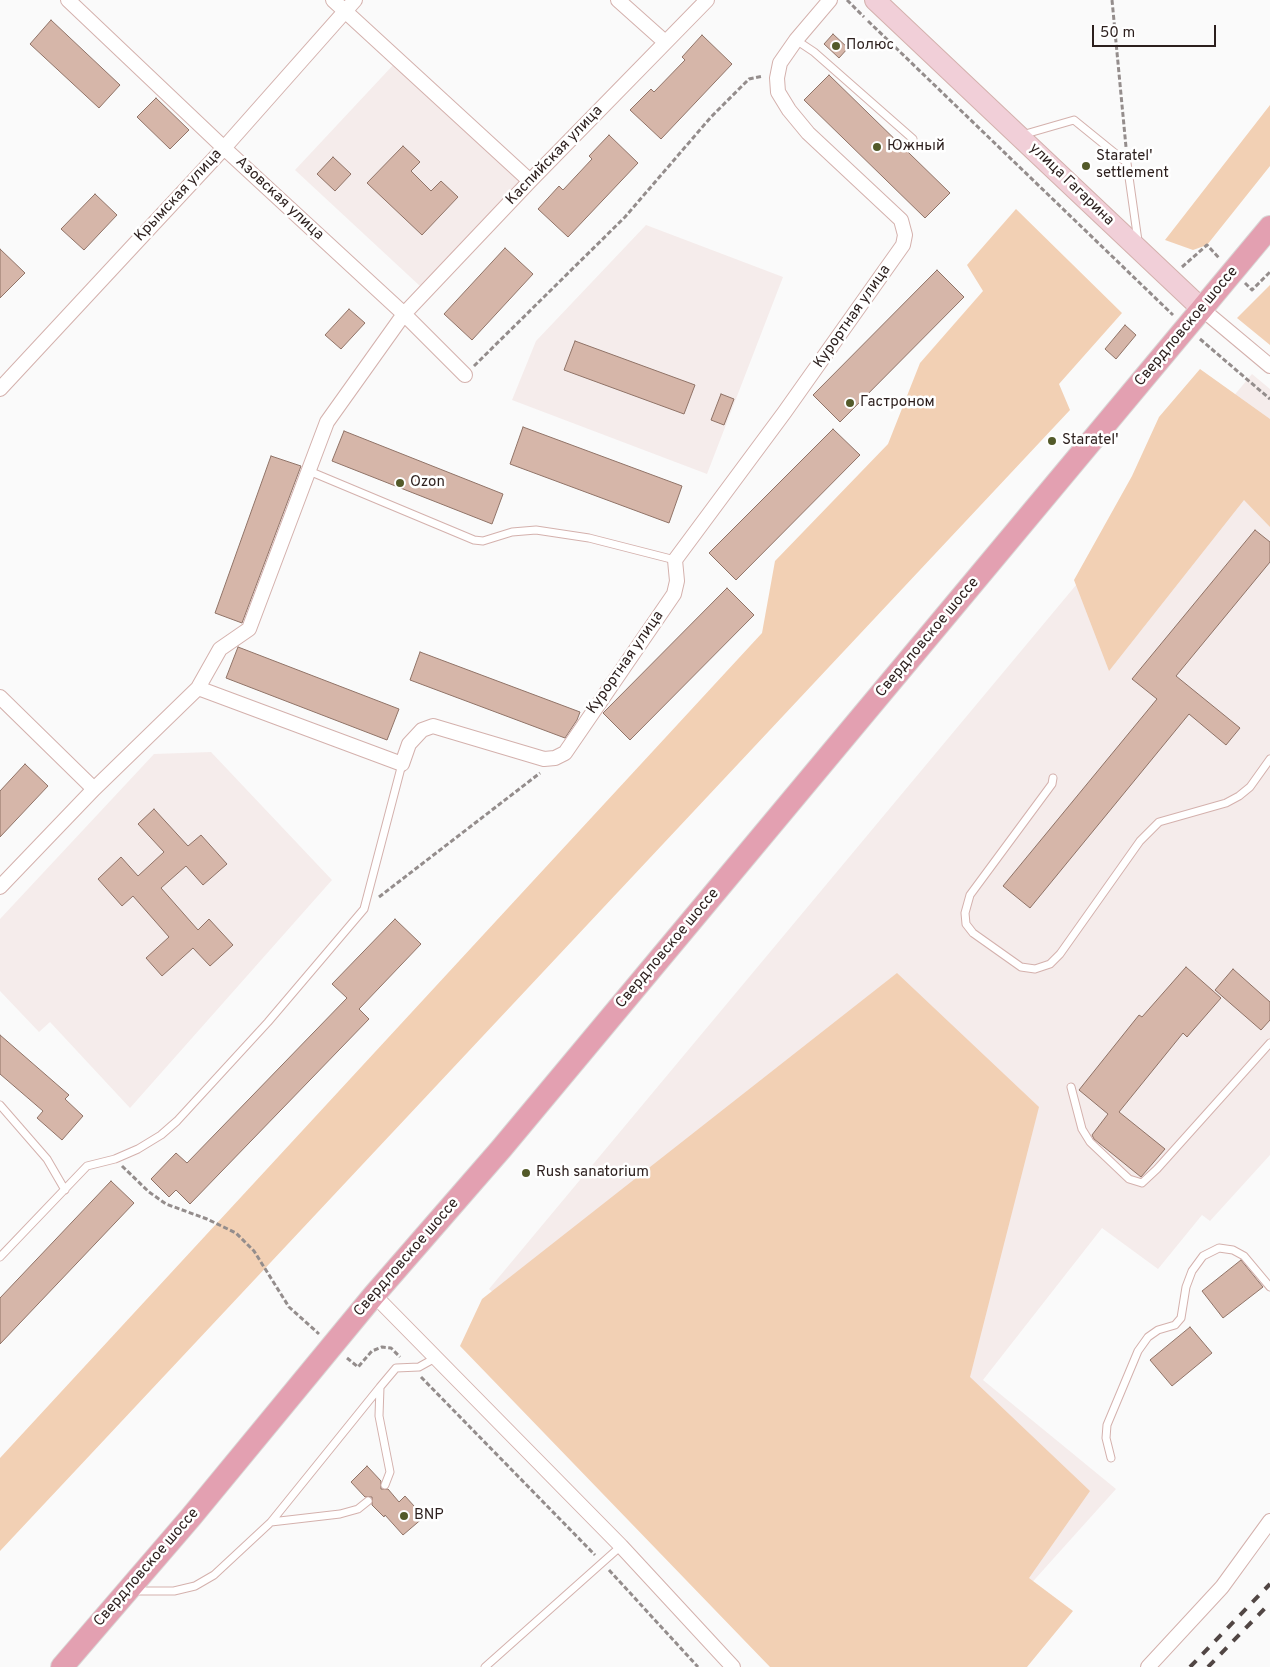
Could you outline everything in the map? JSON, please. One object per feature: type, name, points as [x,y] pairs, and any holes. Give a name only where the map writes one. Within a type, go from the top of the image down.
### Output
[{"type":"main road","name":"Свердловское шоссе","points":[[62,1667],[374,1295],[501,1149],[1270,227]]},
{"type":"street","name":"Азовская улица","points":[[68,0],[224,148],[404,314],[465,375]]},
{"type":"street","points":[[333,0],[530,181]]},
{"type":"street","name":"Крымская улица","points":[[0,389],[224,148],[355,0]]},
{"type":"street","points":[[618,0],[665,42]]},
{"type":"street","name":"Каспийская улица","points":[[0,887],[94,789],[198,688],[220,649],[249,629],[254,620],[327,422],[404,314],[530,181],[707,0]]},
{"type":"street","points":[[777,78],[780,63],[796,40],[830,0]]},
{"type":"street","name":"улица Гагарина","points":[[875,0],[1139,250],[1202,308],[1270,366]]},
{"type":"street","name":"Курортная улица","points":[[402,764],[409,744],[422,730],[432,726],[544,759],[555,758],[565,753],[674,594],[677,581],[675,560],[862,306],[903,245],[905,235],[900,220],[808,133],[788,110],[778,92],[777,78]]},
{"type":"street","points":[[198,688],[402,764]]},
{"type":"street","points":[[0,697],[94,789]]},
{"type":"street","points":[[374,1295],[621,1546],[733,1667]]},
{"type":"street","points":[[1148,1667],[1222,1587],[1270,1521]]},
{"type":"lane","points":[[796,40],[814,52],[913,139]]},
{"type":"lane","points":[[1019,136],[1074,120],[1127,163],[1139,250]]},
{"type":"lane","points":[[309,472],[474,540],[483,541],[512,532],[536,530],[589,538],[675,560]]},
{"type":"lane","points":[[1053,778],[1052,784],[970,894],[965,913],[966,924],[973,934],[1022,967],[1035,969],[1050,964],[1060,954],[1151,830],[1159,822],[1226,803],[1239,796],[1250,787],[1270,759]]},
{"type":"lane","points":[[0,1257],[87,1166],[115,1159],[161,1135],[177,1121],[268,1022],[364,909],[402,764]]},
{"type":"lane","points":[[1071,1086],[1082,1129],[1090,1142],[1129,1179],[1142,1183],[1158,1169],[1270,1043]]},
{"type":"lane","points":[[0,1105],[47,1159],[65,1190]]},
{"type":"lane","points":[[1111,1458],[1106,1438],[1107,1425],[1138,1351],[1148,1338],[1158,1330],[1175,1325],[1181,1318],[1186,1287],[1192,1271],[1203,1256],[1219,1248],[1233,1250],[1244,1256],[1270,1287]]},
{"type":"lane","points":[[126,1591],[156,1593],[195,1586],[220,1569],[271,1522],[396,1368],[412,1368],[425,1365],[437,1357]]},
{"type":"lane","points":[[380,1387],[379,1416],[390,1472],[385,1485]]},
{"type":"lane","points":[[271,1522],[340,1514],[358,1509],[368,1501]]},
{"type":"lane","points":[[485,1667],[621,1546]]},
{"type":"path","points":[[847,0],[1187,327],[1270,399]]},
{"type":"path","points":[[1112,0],[1127,163]]},
{"type":"path","points":[[465,375],[625,217],[711,117],[749,79],[762,76],[777,78]]},
{"type":"path","points":[[364,909],[542,771]]},
{"type":"path","points":[[115,1159],[149,1192],[166,1204],[207,1219],[236,1233],[260,1258],[289,1307],[358,1367],[372,1351],[382,1347],[391,1348],[602,1562],[698,1667]]},
{"type":"shaded area","points":[[395,63],[521,182],[421,287],[295,170]]},
{"type":"shaded area","points":[[1270,105],[1270,166],[1207,245],[1193,250],[1165,240]]},
{"type":"shaded area","points":[[1016,209],[1122,313],[1059,384],[1070,410],[0,1551],[0,1458],[762,633],[775,561],[888,444],[920,363],[983,291],[967,265]]},
{"type":"shaded area","points":[[646,225],[783,277],[707,474],[512,400],[536,341]]},
{"type":"shaded area","points":[[1270,285],[1270,345],[1237,318]]},
{"type":"shaded area","points":[[1200,369],[1270,419],[1270,527],[1244,500],[1109,671],[1074,580],[1132,476],[1159,417]]},
{"type":"shaded area","points":[[1252,374],[1270,389],[1270,1155],[1210,1221],[1202,1215],[1158,1269],[1102,1228],[983,1380],[1116,1489],[956,1667],[945,1667],[489,1289]]},
{"type":"shaded area","points":[[211,752],[332,880],[130,1108],[50,1022],[39,1032],[0,991],[0,919],[154,754]]},
{"type":"shaded area","points":[[897,973],[1039,1107],[970,1377],[1090,1491],[1029,1578],[1073,1611],[1027,1667],[770,1667],[460,1346],[482,1299]]},
{"type":"building","points":[[51,20],[120,85],[99,108],[30,44]]},
{"type":"building","name":"Полюс","points":[[833,34],[848,48],[839,58],[824,44]]},
{"type":"building","points":[[702,35],[732,64],[661,139],[630,110],[651,89],[654,92],[685,60],[682,57]]},
{"type":"building","name":"Южный","points":[[829,75],[950,193],[925,218],[804,100]]},
{"type":"building","points":[[156,98],[189,130],[170,149],[137,117]]},
{"type":"building","points":[[609,135],[638,163],[568,237],[538,209],[559,186],[563,190],[592,159],[589,156]]},
{"type":"building","points":[[403,146],[420,162],[411,171],[431,191],[441,181],[458,197],[422,235],[367,183]]},
{"type":"building","points":[[333,157],[351,174],[335,191],[317,174]]},
{"type":"building","points":[[95,194],[117,215],[84,250],[61,229]]},
{"type":"building","points":[[505,248],[533,274],[472,340],[444,314]]},
{"type":"building","points":[[0,249],[25,273],[0,298]]},
{"type":"building","points":[[937,270],[964,297],[840,422],[813,395]]},
{"type":"building","points":[[349,309],[365,323],[341,349],[325,335]]},
{"type":"building","points":[[1125,325],[1136,335],[1116,359],[1105,349]]},
{"type":"building","points":[[575,341],[695,385],[684,414],[564,370]]},
{"type":"building","points":[[721,394],[734,399],[724,425],[711,420]]},
{"type":"building","points":[[523,427],[682,486],[669,523],[510,464]]},
{"type":"building","points":[[833,429],[860,455],[736,580],[709,553]]},
{"type":"building","points":[[344,431],[503,494],[492,524],[332,461]]},
{"type":"building","points":[[271,456],[301,466],[242,623],[215,613]]},
{"type":"building","points":[[1255,530],[1270,542],[1270,562],[1176,676],[1240,728],[1226,745],[1189,714],[1030,908],[1003,886],[1157,699],[1132,679]]},
{"type":"building","points":[[727,588],[754,615],[630,740],[603,713]]},
{"type":"building","points":[[238,647],[399,709],[387,740],[226,678]]},
{"type":"building","points":[[420,652],[580,712],[577,720],[565,738],[410,680]]},
{"type":"building","points":[[25,764],[48,786],[0,837],[0,791]]},
{"type":"building","points":[[154,809],[188,846],[201,835],[227,864],[203,885],[186,866],[161,888],[198,930],[209,919],[233,945],[210,966],[193,948],[162,976],[146,958],[169,937],[133,896],[122,906],[98,879],[121,857],[138,876],[164,852],[138,824]]},
{"type":"building","points":[[395,919],[421,944],[359,1009],[369,1019],[190,1204],[176,1190],[169,1197],[151,1179],[176,1153],[187,1163],[347,998],[332,984]]},
{"type":"building","points":[[1186,967],[1221,998],[1187,1037],[1183,1033],[1119,1112],[1165,1149],[1141,1177],[1094,1139],[1092,1135],[1108,1114],[1079,1090],[1139,1015],[1142,1017]]},
{"type":"building","points":[[1233,969],[1270,1002],[1270,1020],[1261,1030],[1215,990]]},
{"type":"building","points":[[0,1035],[69,1095],[65,1099],[83,1116],[62,1140],[37,1118],[43,1111],[0,1074]]},
{"type":"building","points":[[111,1181],[134,1203],[0,1344],[0,1298]]},
{"type":"building","points":[[1241,1260],[1263,1287],[1223,1318],[1202,1291]]},
{"type":"building","points":[[1190,1327],[1212,1353],[1172,1386],[1150,1360]]},
{"type":"building","points":[[367,1466],[381,1481],[381,1489],[388,1489],[399,1502],[405,1496],[424,1517],[403,1535],[385,1515],[384,1517],[372,1505],[372,1497],[365,1497],[351,1482]]},
{"type":"railway","points":[[1190,1667],[1270,1584]]},
{"type":"railway","points":[[1208,1667],[1270,1603]]},
{"type":"place","name":"Полюс","points":[[836,46]]},
{"type":"place","name":"Южный","points":[[877,147]]},
{"type":"place","name":"Staratel' settlement","points":[[1086,166]]},
{"type":"place","name":"Гастроном","points":[[850,403]]},
{"type":"place","name":"Staratel'","points":[[1052,441]]},
{"type":"place","name":"Ozon","points":[[400,483]]},
{"type":"place","name":"Rush sanatorium","points":[[526,1173]]},
{"type":"place","name":"BNP","points":[[404,1516]]}]
